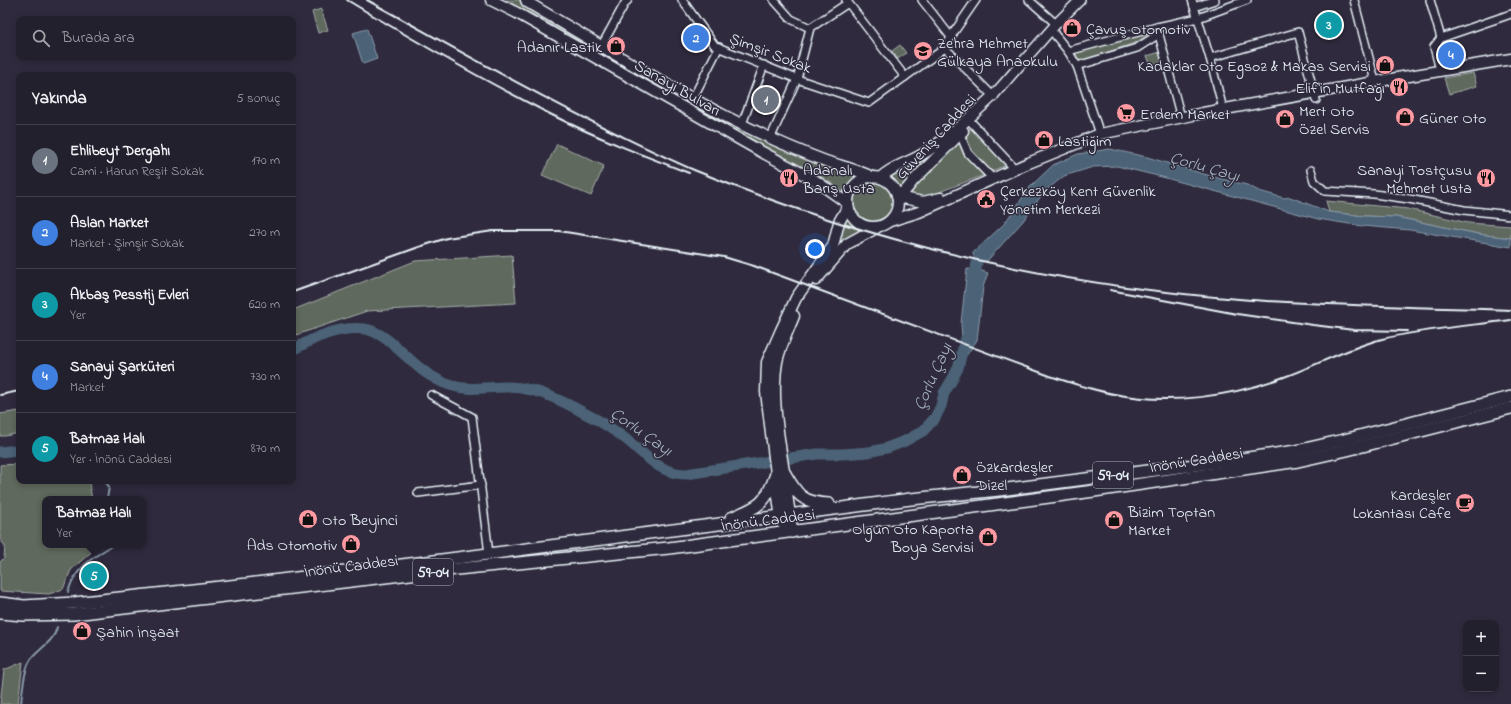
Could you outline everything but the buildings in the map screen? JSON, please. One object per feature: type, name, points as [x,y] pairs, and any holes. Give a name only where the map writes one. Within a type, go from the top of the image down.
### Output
[{"type":"main road","name":"Sanayi Bulvarı","points":[[491,0],[517,13],[816,181],[847,205]]},
{"type":"main road","name":"Sanayi Bulvarı","points":[[526,0],[601,46],[742,124],[810,155],[876,177]]},
{"type":"main road","points":[[775,438],[774,381],[778,360],[801,301],[847,244],[876,228],[890,221],[919,212],[1015,169],[1100,134],[1223,109],[1315,96],[1375,81],[1511,59]]},
{"type":"main road","name":"Güveniş Caddesi","points":[[898,196],[906,190],[914,180],[972,122],[993,96]]},
{"type":"main road","name":"Güveniş Caddesi","points":[[876,177],[924,153],[941,142],[993,96]]},
{"type":"main road","points":[[787,532],[775,438],[766,392],[768,362],[796,298],[833,246],[839,222],[847,205],[848,195],[858,182],[865,178],[876,177],[887,181],[893,186],[898,196],[898,208],[890,221]]},
{"type":"main road","points":[[898,196],[923,202],[975,187]]},
{"type":"main road","points":[[847,205],[853,219],[867,227],[876,228]]},
{"type":"main road","name":"İnönü Caddesi","points":[[74,609],[256,583],[720,523],[999,490],[1296,451],[1507,403]]},
{"type":"main road","name":"İnönü Caddesi","points":[[24,610],[74,609],[669,548],[1094,491],[1298,460],[1347,450],[1507,403]]},
{"type":"main road","points":[[780,473],[800,497],[814,503],[858,506]]},
{"type":"main road","points":[[720,523],[756,508],[771,490],[780,473]]},
{"type":"main road","name":"59-04","points":[[0,603],[24,610]]},
{"type":"main road","name":"59-04","points":[[0,613],[24,610]]},
{"type":"street","name":"Şimşir Sokak","points":[[682,0],[715,46],[797,79],[869,103],[905,77]]},
{"type":"street","points":[[922,0],[951,37]]},
{"type":"street","points":[[771,137],[797,79],[810,28],[847,1],[905,77],[945,48],[976,0]]},
{"type":"street","points":[[1030,0],[1053,27],[1077,66],[1100,134]]},
{"type":"street","name":"Güveniş Caddesi","points":[[993,96],[1053,27],[1080,0]]},
{"type":"street","points":[[1215,0],[1193,3],[1210,58],[1223,109]]},
{"type":"street","points":[[1068,51],[1158,30],[1198,18],[1246,0]]},
{"type":"street","points":[[1354,0],[1375,81]]},
{"type":"street","points":[[1430,0],[1441,38]]},
{"type":"street","points":[[601,46],[624,1]]},
{"type":"street","points":[[777,1],[791,19],[810,28]]},
{"type":"street","points":[[1440,70],[1434,47],[1441,38],[1511,14]]},
{"type":"street","points":[[1077,66],[1138,48],[1158,30]]},
{"type":"street","points":[[1158,30],[1181,118]]},
{"type":"street","points":[[1210,58],[1298,32],[1315,96]]},
{"type":"street","points":[[693,98],[719,47]]},
{"type":"street","points":[[945,48],[993,96]]},
{"type":"street","points":[[742,124],[764,65]]},
{"type":"street","points":[[972,122],[1015,169]]},
{"type":"street","points":[[960,134],[968,153],[993,179]]},
{"type":"street","points":[[1311,170],[1314,181],[1325,191],[1374,194],[1467,210],[1511,215]]},
{"type":"street","points":[[431,395],[472,416],[489,554]]},
{"type":"street","points":[[418,493],[480,485]]},
{"type":"shaded area","points":[[506,0],[521,0],[525,7],[533,14],[664,86],[862,175],[850,182],[843,194],[833,184],[613,62]]},
{"type":"shaded area","points":[[321,9],[328,30],[318,33],[312,12]]},
{"type":"shaded area","points":[[1151,32],[1137,42],[1085,60],[1080,61],[1076,55],[1076,53],[1082,50]]},
{"type":"shaded area","points":[[900,45],[906,53],[898,59],[892,51]]},
{"type":"shaded area","points":[[1160,52],[1163,62],[1151,66],[1147,56]]},
{"type":"shaded area","points":[[1473,73],[1477,86],[1449,94],[1444,78]]},
{"type":"shaded area","points":[[972,127],[1008,164],[992,171],[978,159],[972,151],[965,133]]},
{"type":"shaded area","points":[[959,141],[968,159],[984,175],[926,197],[922,198],[910,195],[909,192]]},
{"type":"shaded area","points":[[557,144],[604,166],[591,196],[542,175]]},
{"type":"shaded area","points":[[931,156],[901,190],[892,178],[886,174]]},
{"type":"shaded area","points":[[877,182],[884,185],[890,191],[893,202],[892,210],[884,219],[877,222],[869,222],[862,219],[854,210],[853,198],[856,191],[865,183]]},
{"type":"shaded area","points":[[1326,201],[1408,209],[1468,223],[1511,226],[1511,238],[1478,234],[1396,217],[1364,216],[1329,212]]},
{"type":"shaded area","points":[[845,216],[853,227],[863,232],[839,242]]},
{"type":"shaded area","points":[[512,255],[516,303],[367,311],[296,335],[296,309],[415,261]]},
{"type":"shaded area","points":[[16,411],[16,434],[0,436],[0,414]]},
{"type":"shaded area","points":[[16,464],[16,484],[89,484],[91,496],[42,496],[42,548],[96,548],[71,570],[63,589],[49,594],[0,591],[0,562],[4,558],[5,546],[0,539],[0,465]]},
{"type":"shaded area","points":[[23,662],[18,704],[0,704],[4,670]]},
{"type":"water","points":[[367,29],[377,59],[363,64],[353,33]]},
{"type":"water","points":[[1110,149],[1147,157],[1247,185],[1259,191],[1284,198],[1290,197],[1329,212],[1364,216],[1396,217],[1478,234],[1511,238],[1511,247],[1410,230],[1362,226],[1318,219],[1117,166],[1093,167],[1064,176],[1044,192],[1023,221],[987,261],[979,260],[973,255],[973,253],[1004,224],[1030,187],[1053,165],[1078,154]]},
{"type":"water","points":[[967,269],[979,270],[988,273],[983,287],[977,340],[966,356],[964,356],[961,354],[963,351],[961,323]]},
{"type":"waterway","name":"Çorlu Çayı","points":[[974,283],[977,261],[986,248]]},
{"type":"waterway","name":"Çorlu Çayı","points":[[296,348],[319,337],[337,331],[346,329],[365,329],[372,331],[387,340],[432,377],[444,383],[461,388],[520,388],[550,396],[568,404],[607,426],[627,440],[654,463],[668,471],[686,474],[817,454],[869,452],[887,448],[905,441],[923,431],[935,418],[941,406],[944,393],[958,368],[965,340]]},
{"type":"waterway","name":"Çorlu Çayı","points":[[0,452],[16,450]]},
{"type":"waterway","points":[[107,484],[109,487],[108,496]]},
{"type":"waterway","points":[[68,592],[75,576],[80,570],[92,559],[108,548]]},
{"type":"waterway","points":[[21,704],[28,665],[33,657],[49,642],[57,627]]},
{"type":"railway","points":[[347,0],[447,59],[550,114],[601,138],[689,173]]},
{"type":"railway","points":[[367,0],[546,98],[650,150],[694,170],[760,196],[826,219],[893,239],[1030,271],[1099,283],[1169,292],[1239,299],[1307,303],[1511,310]]},
{"type":"railway","points":[[296,291],[447,238],[493,231],[559,231],[724,257],[754,266],[1058,379],[1106,392],[1157,399],[1200,397],[1243,390],[1284,377],[1357,347],[1382,339],[1430,330],[1511,320]]},
{"type":"railway","points":[[1110,290],[1237,314],[1313,325],[1354,330],[1407,331]]},
{"type":"railway","points":[[0,395],[16,392]]},
{"type":"place","name":"Akbaş Pesstij Evleri","points":[[1329,25]]},
{"type":"place","name":"Çavuş Otomotiv","points":[[1072,28]]},
{"type":"place","name":"Aslan Market","points":[[696,38]]},
{"type":"place","name":"Adanır Lastik","points":[[616,46]]},
{"type":"place","name":"Zehra Mehmet Gülkaya Anaokulu","points":[[923,51]]},
{"type":"place","name":"Sanayi Şarküteri","points":[[1451,55]]},
{"type":"place","name":"Kadaklar Oto Egsoz & Makas Servisi","points":[[1385,65]]},
{"type":"place","name":"Elif'in Mutfağı","points":[[1399,87]]},
{"type":"place","name":"Ehlibeyt Dergahı","points":[[766,100]]},
{"type":"place","name":"Erdem Market","points":[[1126,113]]},
{"type":"place","name":"Güner Oto","points":[[1405,117]]},
{"type":"place","name":"Mert Oto Özel Servis","points":[[1285,119]]},
{"type":"place","name":"Lastiğim","points":[[1044,140]]},
{"type":"place","name":"Adanalı Barış Usta","points":[[789,178]]},
{"type":"place","name":"Sanayi Tostçusu Mehmet Usta","points":[[1486,178]]},
{"type":"place","name":"Çerkezköy Kent Güvenlik Yönetim Merkezi","points":[[986,199]]},
{"type":"place","name":"Özkardeşler Dizel","points":[[962,475]]},
{"type":"place","name":"Kardeşler Lokantası Cafe","points":[[1465,503]]},
{"type":"place","name":"Oto Beyinci","points":[[308,519]]},
{"type":"place","name":"Bizim Toptan Market","points":[[1114,520]]},
{"type":"place","name":"Olgun Oto Kaporta Boya Servisi","points":[[988,537]]},
{"type":"place","name":"Ads Otomotiv","points":[[351,544]]},
{"type":"place","name":"Batmaz Halı","points":[[94,576]]},
{"type":"place","name":"Şahin İnşaat","points":[[82,631]]}]
